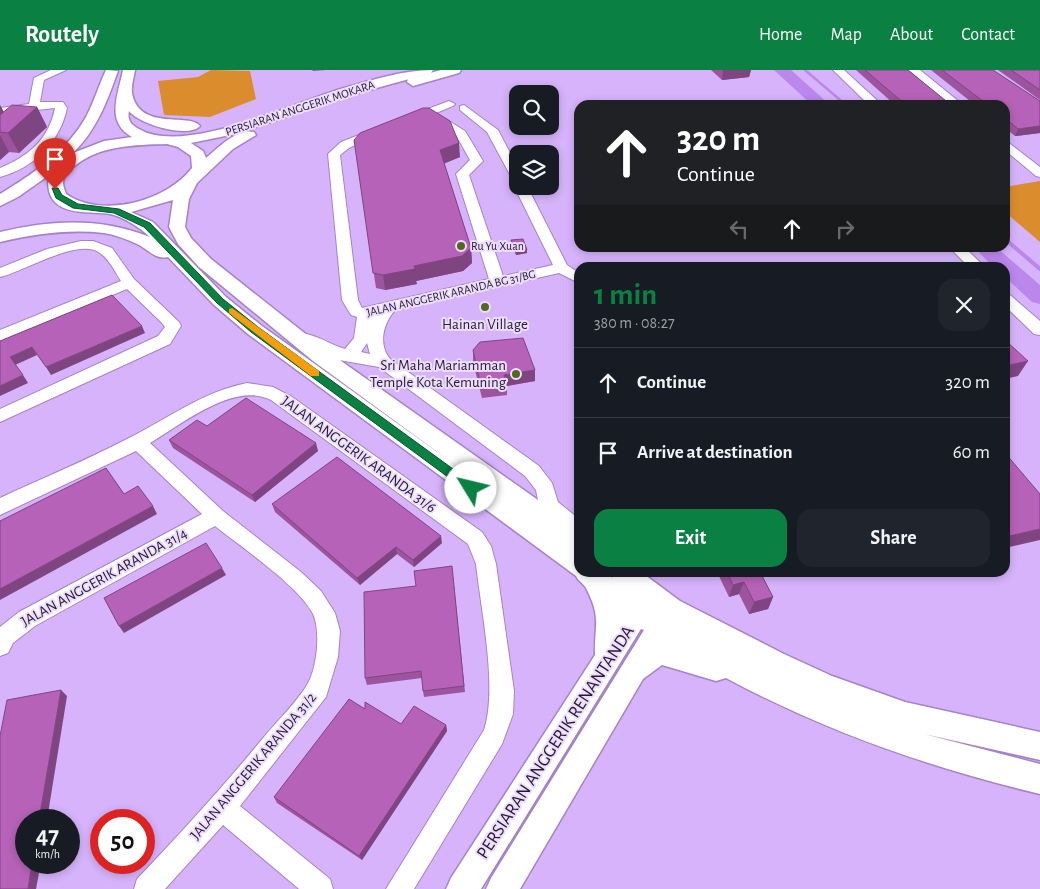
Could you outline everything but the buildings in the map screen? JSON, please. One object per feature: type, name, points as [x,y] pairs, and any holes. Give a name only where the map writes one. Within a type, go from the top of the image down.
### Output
[{"type":"main road","points":[[0,212],[59,174],[76,158],[103,121],[112,70]]},
{"type":"main road","points":[[0,201],[54,162],[77,141],[91,122],[112,70]]},
{"type":"main road","points":[[129,70],[120,116],[122,122],[135,134],[148,139]]},
{"type":"main road","name":"PERSIARAN ANGGERIK MOKARA","points":[[172,141],[224,132],[340,94],[427,70]]},
{"type":"main road","name":"PERSIARAN ANGGERIK MOKARA","points":[[194,178],[222,150],[246,137],[313,111],[455,70]]},
{"type":"main road","points":[[125,92],[129,106],[147,119],[168,124],[199,127],[231,123],[305,101],[340,94]]},
{"type":"main road","points":[[76,158],[110,144],[148,139],[183,144],[198,154],[201,161],[194,178],[181,199],[176,220],[179,233],[184,240],[212,269],[255,306],[292,332],[354,381],[574,538]]},
{"type":"main road","points":[[59,174],[55,182],[55,189],[59,196],[76,207],[89,210]]},
{"type":"main road","points":[[0,228],[37,216],[89,210],[116,211],[154,203],[170,196],[194,178]]},
{"type":"main road","points":[[116,211],[147,225],[188,270],[220,301],[255,330],[574,563]]},
{"type":"main road","points":[[0,237],[61,227],[85,227],[113,231],[143,240],[188,270]]},
{"type":"main road","points":[[589,577],[607,603],[611,614],[619,666]]},
{"type":"main road","points":[[595,577],[654,610],[762,684]]},
{"type":"main road","points":[[626,577],[654,610],[825,686],[905,716],[1040,746]]},
{"type":"main road","points":[[502,889],[619,666],[654,610]]},
{"type":"main road","points":[[619,666],[662,653],[762,684],[884,736],[946,757],[1040,779]]},
{"type":"main road","name":"PERSIARAN ANGGERIK RENANTANDA","points":[[462,889],[619,666]]},
{"type":"street","points":[[34,104],[39,78],[61,70]]},
{"type":"street","points":[[838,70],[871,100]]},
{"type":"street","points":[[913,70],[951,100]]},
{"type":"street","points":[[0,111],[34,104],[57,104],[61,106],[60,115],[49,142],[26,161],[0,173]]},
{"type":"street","name":"JALAN ANGGERIK ARANDA BG 31/BG","points":[[506,158],[492,130],[464,108],[454,108],[449,104],[344,145],[334,154],[350,300],[356,312],[364,313],[497,281],[561,268]]},
{"type":"street","points":[[426,112],[461,133],[477,161]]},
{"type":"street","points":[[1010,148],[1040,172]]},
{"type":"street","points":[[497,281],[462,174],[477,161],[506,158],[509,164]]},
{"type":"street","points":[[524,195],[561,268],[574,275]]},
{"type":"street","points":[[0,273],[72,246],[86,244],[98,246],[108,252],[130,283],[164,315],[172,326],[171,332],[164,340],[0,416]]},
{"type":"street","points":[[961,252],[972,262]]},
{"type":"street","points":[[0,336],[130,283]]},
{"type":"street","points":[[1010,303],[1040,330]]},
{"type":"street","points":[[390,306],[382,314],[376,332],[376,351],[384,363],[532,471],[545,488],[549,505],[556,514],[574,527]]},
{"type":"street","points":[[345,356],[361,343],[366,325],[364,313]]},
{"type":"street","points":[[292,332],[327,350],[345,356],[384,363]]},
{"type":"street","name":"JALAN ANGGERIK ARANDA 31/6","points":[[0,507],[138,442],[173,420],[216,399],[246,389],[262,389],[286,401],[466,531],[481,546],[486,564],[502,691],[501,714],[494,736],[399,889]]},
{"type":"street","name":"JALAN ANGGERIK ARANDA 31/2","points":[[138,442],[216,516],[294,578],[314,597],[324,613],[328,631],[327,657],[318,689],[222,808],[147,889]]},
{"type":"street","name":"JALAN ANGGERIK ARANDA 31/4","points":[[0,646],[5,636],[26,619],[216,516]]},
{"type":"street","points":[[222,808],[320,889]]},
{"type":"shaded area","points":[[211,70],[250,71],[256,99],[210,117],[164,115],[158,81],[198,77]]},
{"type":"shaded area","points":[[1040,181],[1040,242],[1010,216],[1010,186]]},
{"type":"waterway","points":[[782,70],[816,100]]},
{"type":"waterway","points":[[805,70],[840,100]]},
{"type":"waterway","points":[[1010,243],[1040,269]]},
{"type":"waterway","points":[[989,252],[1001,262]]},
{"type":"waterway","points":[[1010,270],[1040,297]]},
{"type":"slow traffic","points":[[232,311],[315,374]]},
{"type":"place","name":"Ru Yu Xuan","points":[[461,246]]},
{"type":"place","name":"Hainan Village","points":[[485,307]]},
{"type":"place","name":"Sri Maha Mariamman Temple Kota Kemuning","points":[[516,374]]},
{"type":"route","points":[[55,189],[66,202],[76,207],[89,210],[116,211],[138,219],[147,225],[188,270],[220,301],[255,330],[471,488]]}]
